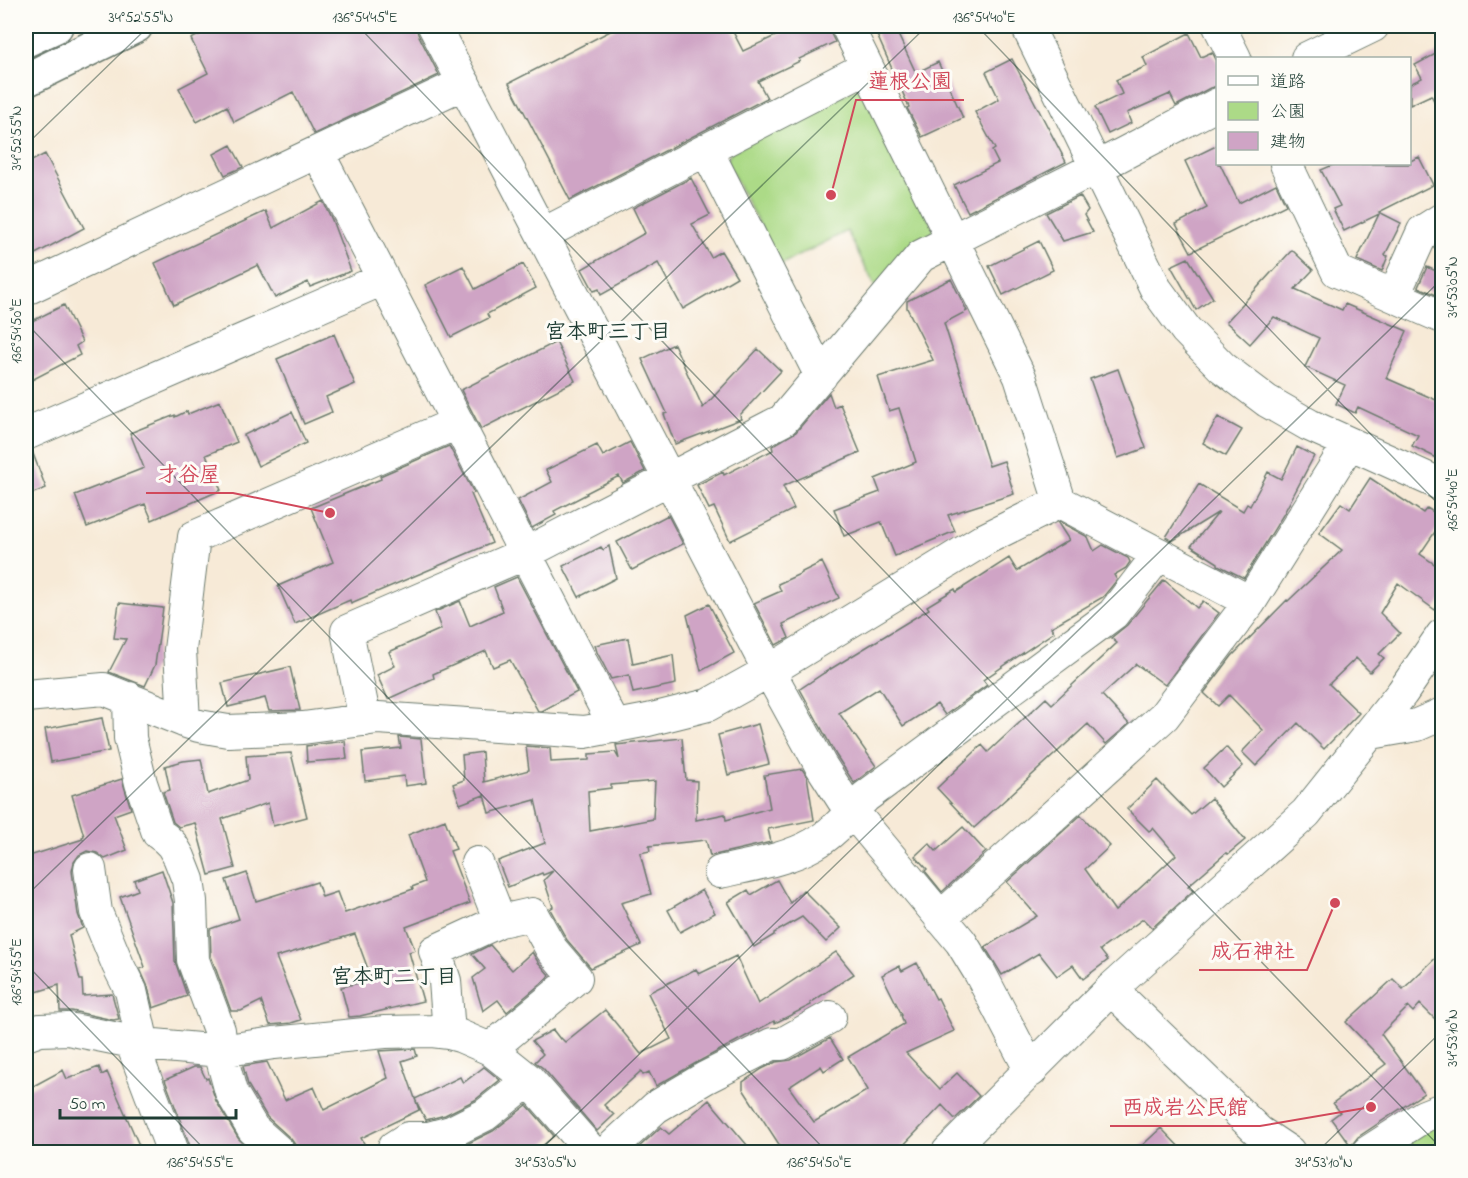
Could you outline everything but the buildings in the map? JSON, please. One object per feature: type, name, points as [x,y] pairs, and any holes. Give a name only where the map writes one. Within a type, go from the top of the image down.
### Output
[{"type":"main road","points":[[26,40],[56,26]]},
{"type":"main road","points":[[26,80],[136,26]]},
{"type":"street","points":[[434,26],[769,671],[820,764],[843,800],[961,942],[1031,1071]]},
{"type":"street","points":[[847,26],[1020,377],[1060,502],[1250,602]]},
{"type":"street","points":[[1027,26],[1156,288],[1186,330],[1222,367],[1267,400],[1309,425],[1443,485]]},
{"type":"street","points":[[1219,26],[1234,57]]},
{"type":"street","points":[[1309,57],[1372,26]]},
{"type":"street","points":[[543,234],[867,67]]},
{"type":"street","points":[[26,289],[464,83]]},
{"type":"street","points":[[365,720],[347,631],[526,553],[783,420],[921,256],[1216,105]]},
{"type":"street","points":[[706,151],[821,376]]},
{"type":"street","points":[[318,153],[615,727]]},
{"type":"street","points":[[1286,165],[1337,271],[1443,317]]},
{"type":"street","points":[[1394,295],[1423,231],[1443,219]]},
{"type":"street","points":[[26,434],[383,279]]},
{"type":"street","points":[[184,721],[180,650],[194,537],[457,423]]},
{"type":"street","points":[[940,918],[1164,716],[1250,602],[1349,444]]},
{"type":"street","points":[[26,696],[104,689],[184,721],[228,731],[303,728],[378,718],[585,732],[615,727],[708,705],[769,671],[985,539],[1060,502]]},
{"type":"street","points":[[720,872],[785,857],[814,844],[842,824],[865,797],[1113,614],[1159,554]]},
{"type":"street","points":[[948,1152],[1111,989],[1306,813],[1402,693],[1443,635]]},
{"type":"street","points":[[129,699],[130,738],[141,783],[159,833],[176,851],[188,880],[193,960],[219,1030],[222,1059],[231,1092],[253,1129],[279,1152]]},
{"type":"street","points":[[1371,733],[1417,725],[1443,714]]},
{"type":"street","points":[[477,862],[500,921]]},
{"type":"street","points":[[90,869],[96,912],[131,991],[137,1042],[172,1152]]},
{"type":"street","points":[[449,1032],[445,981],[435,951],[500,921],[532,914],[552,950],[576,978],[490,1049]]},
{"type":"street","points":[[1111,989],[1259,1132],[1289,1152]]},
{"type":"street","points":[[607,1152],[656,1107],[705,1078],[772,1044],[782,1044],[830,1017]]},
{"type":"street","points":[[26,1035],[40,1030],[68,1029],[137,1042],[221,1051],[274,1043],[385,1032],[432,1030],[449,1032],[490,1049],[529,1080],[592,1152]]},
{"type":"street","points":[[394,1147],[408,1138],[429,1138],[451,1132],[485,1115],[529,1080]]},
{"type":"street","points":[[1368,1152],[1424,1116],[1443,1109]]},
{"type":"green space","points":[[857,88],[867,91],[934,229],[931,238],[877,290],[847,231],[780,265],[726,161],[730,152]]},
{"type":"green space","points":[[1442,1121],[1442,1152],[1391,1152]]},
{"type":"place","name":"蓮根公園","points":[[831,195]]},
{"type":"place","name":"才谷屋","points":[[330,513]]},
{"type":"place","name":"成石神社","points":[[1335,903]]},
{"type":"place","name":"西成岩公民館","points":[[1371,1107]]},
{"type":"district","name":"宮本町三丁目","points":[[608,331]]},
{"type":"district","name":"宮本町二丁目","points":[[394,976]]}]
